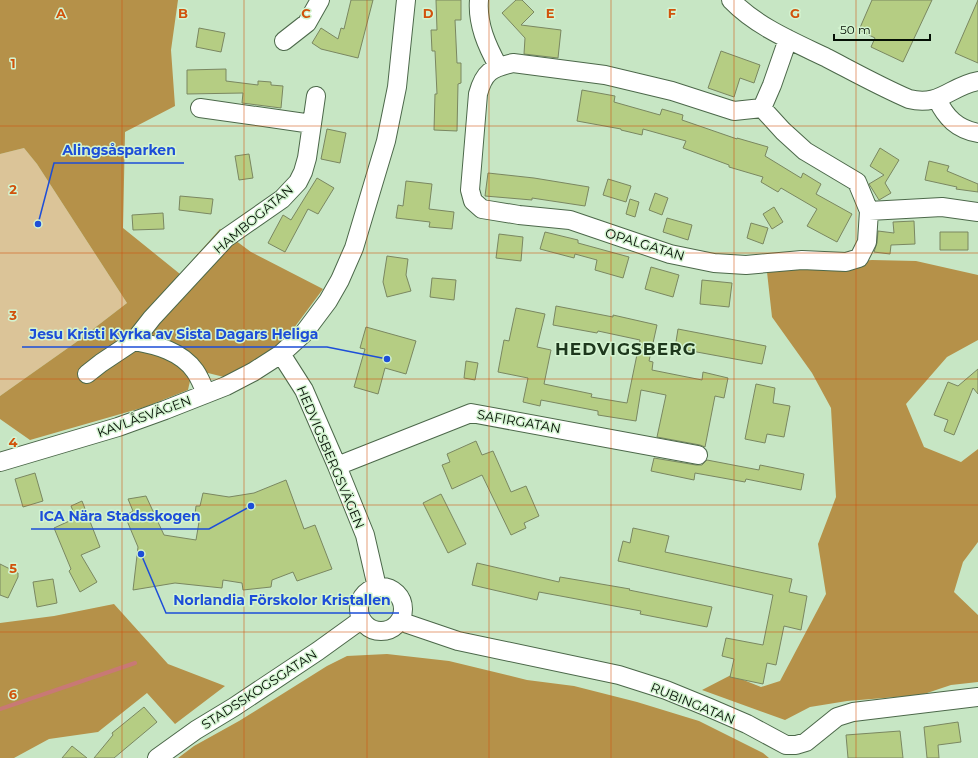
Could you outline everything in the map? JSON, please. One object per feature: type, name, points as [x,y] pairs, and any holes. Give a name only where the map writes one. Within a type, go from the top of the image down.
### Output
[{"type":"street","points":[[284,41],[307,23],[320,0]]},
{"type":"street","points":[[281,354],[304,332],[328,301],[340,280],[354,248],[386,141],[397,87],[406,0]]},
{"type":"street","points":[[480,0],[478,10],[481,26],[487,46],[498,66],[513,63],[605,75],[672,91],[734,111],[762,108],[772,85],[788,39]]},
{"type":"street","points":[[731,0],[740,9],[761,24],[909,99],[927,101],[937,99],[958,87],[978,81]]},
{"type":"street","name":"OPALGATAN","points":[[498,66],[482,81],[478,94],[470,190],[473,201],[482,209],[519,215],[570,220],[670,254],[714,263],[746,265],[802,260],[846,262],[859,258],[867,242],[870,211],[857,182],[805,151],[783,131],[762,108]]},
{"type":"street","name":"HAMBOGATAN","points":[[87,374],[134,341],[152,318],[226,238],[282,199],[298,182],[307,158],[316,96]]},
{"type":"street","points":[[937,99],[941,108],[959,127],[978,133]]},
{"type":"street","points":[[200,108],[312,124]]},
{"type":"street","points":[[870,211],[942,207],[978,212]]},
{"type":"street","points":[[134,341],[153,344],[172,352],[186,361],[195,371],[206,394]]},
{"type":"street","name":"KAVLÅSVÄGEN","points":[[0,462],[118,427],[206,394],[253,372],[281,354]]},
{"type":"street","name":"HEDVIGSBERGSVÄGEN","points":[[281,354],[304,390],[338,466],[365,535],[376,587]]},
{"type":"street","name":"SAFIRGATAN","points":[[338,466],[471,413],[692,453]]},
{"type":"street","points":[[376,587],[388,588],[398,594],[402,601],[403,608],[401,620],[390,630],[379,632],[368,628],[361,620],[358,608],[361,600],[366,593],[376,587]]},
{"type":"street","name":"STADSSKOGSGATAN","points":[[157,758],[196,730],[234,707],[312,655],[361,620]]},
{"type":"street","name":"RUBINGATAN","points":[[401,620],[408,624],[458,641],[619,675],[666,690],[746,724],[786,745],[806,742],[837,717],[848,713],[978,697]]},
{"type":"shaded area","points":[[0,0],[178,0],[171,50],[175,106],[125,132],[123,228],[180,274],[220,229],[251,252],[323,289],[282,344],[228,378],[208,373],[190,381],[188,390],[145,407],[30,440],[0,419],[0,396],[75,343],[127,303],[37,164],[24,148],[0,154]]},
{"type":"shaded area","points":[[24,148],[37,164],[127,303],[75,343],[0,396],[0,154]]},
{"type":"shaded area","points":[[872,260],[916,261],[978,275],[978,340],[947,357],[906,404],[924,447],[961,462],[978,449],[978,542],[963,562],[954,592],[978,615],[978,682],[951,685],[921,695],[847,701],[810,707],[785,720],[702,690],[731,675],[761,687],[780,681],[826,594],[818,544],[836,497],[831,408],[812,373],[772,317],[767,272],[812,265]]},
{"type":"shaded area","points":[[114,604],[168,664],[225,686],[175,724],[147,693],[98,732],[49,739],[14,758],[0,758],[0,623],[54,616]]},
{"type":"shaded area","points":[[387,654],[449,661],[527,680],[574,686],[637,702],[699,721],[763,753],[769,758],[178,758],[194,746],[239,721],[327,666],[347,656]]},
{"type":"building","points":[[351,0],[373,0],[358,58],[321,49],[312,43],[321,28],[338,39],[341,28],[344,29]]},
{"type":"building","points":[[436,0],[461,0],[461,20],[455,20],[457,63],[461,63],[461,83],[458,84],[457,131],[434,130],[435,94],[437,94],[435,51],[432,51],[431,30],[437,30]]},
{"type":"building","points":[[516,0],[522,0],[534,12],[521,25],[561,30],[558,58],[524,54],[525,38],[502,13]]},
{"type":"building","points":[[872,0],[932,0],[903,62],[871,47],[875,38],[859,30]]},
{"type":"building","points":[[978,0],[978,63],[955,53]]},
{"type":"building","points":[[199,28],[225,33],[221,52],[196,47]]},
{"type":"building","points":[[721,51],[760,65],[754,83],[740,78],[734,97],[708,88]]},
{"type":"building","points":[[226,69],[226,81],[258,85],[258,81],[271,82],[271,85],[283,86],[281,108],[242,103],[243,93],[187,94],[187,70]]},
{"type":"building","points":[[582,90],[615,96],[614,102],[660,115],[662,109],[683,115],[682,120],[737,139],[768,147],[765,156],[801,178],[803,173],[821,184],[816,194],[852,214],[837,242],[807,226],[817,209],[781,188],[778,192],[761,182],[763,177],[729,167],[729,165],[683,148],[686,141],[643,129],[642,135],[621,129],[577,121]]},
{"type":"building","points":[[327,129],[346,133],[340,163],[321,159]]},
{"type":"building","points":[[880,148],[899,160],[885,183],[891,193],[879,200],[869,184],[884,175],[870,166]]},
{"type":"building","points":[[249,154],[253,178],[239,180],[235,156]]},
{"type":"building","points":[[929,161],[949,166],[947,171],[978,184],[978,192],[956,189],[957,187],[925,180]]},
{"type":"building","points":[[488,173],[534,178],[589,187],[585,206],[532,198],[532,200],[485,196]]},
{"type":"building","points":[[317,178],[334,188],[318,214],[308,209],[285,252],[268,243],[283,215],[291,220]]},
{"type":"building","points":[[608,179],[631,186],[626,202],[603,195]]},
{"type":"building","points":[[406,181],[432,184],[429,209],[454,212],[452,229],[429,227],[430,222],[396,218],[398,205],[403,206]]},
{"type":"building","points":[[655,193],[668,198],[662,215],[649,210]]},
{"type":"building","points":[[180,196],[213,199],[211,214],[179,210]]},
{"type":"building","points":[[630,199],[639,202],[635,217],[626,214]]},
{"type":"building","points":[[774,207],[783,222],[772,229],[763,214]]},
{"type":"building","points":[[163,213],[164,229],[133,230],[132,215]]},
{"type":"building","points":[[667,218],[692,225],[688,240],[663,232]]},
{"type":"building","points":[[914,221],[915,244],[891,245],[890,254],[874,252],[877,243],[878,231],[894,233],[893,222]]},
{"type":"building","points":[[751,223],[768,228],[763,244],[747,238]]},
{"type":"building","points":[[545,232],[578,240],[578,243],[629,257],[623,278],[595,270],[597,260],[575,254],[574,258],[540,249]]},
{"type":"building","points":[[940,232],[968,232],[968,250],[940,250]]},
{"type":"building","points":[[499,234],[523,237],[521,261],[496,258]]},
{"type":"building","points":[[387,256],[408,259],[406,275],[411,291],[387,297],[383,282]]},
{"type":"building","points":[[651,267],[679,275],[673,297],[645,289]]},
{"type":"building","points":[[432,278],[456,280],[454,300],[430,297]]},
{"type":"building","points":[[702,280],[732,283],[729,307],[700,304]]},
{"type":"building","points":[[556,306],[613,317],[613,315],[657,325],[649,361],[653,362],[652,370],[702,380],[703,372],[728,378],[724,398],[715,396],[705,447],[657,437],[666,395],[641,390],[636,421],[598,415],[598,411],[541,400],[540,406],[523,402],[528,378],[498,372],[504,340],[509,341],[516,308],[545,314],[537,347],[551,350],[544,384],[592,394],[591,397],[627,403],[640,340],[598,331],[597,333],[553,325]]},
{"type":"building","points":[[366,327],[416,341],[406,374],[385,368],[378,394],[354,387],[365,349],[360,348]]},
{"type":"building","points":[[678,329],[766,346],[762,364],[675,348]]},
{"type":"building","points":[[466,361],[478,363],[475,380],[464,378]]},
{"type":"building","points":[[978,369],[978,394],[973,388],[954,435],[944,431],[948,420],[934,415],[948,382],[958,386]]},
{"type":"building","points":[[756,384],[775,388],[773,403],[790,406],[784,437],[767,434],[765,443],[745,439]]},
{"type":"building","points":[[476,441],[482,455],[493,451],[511,492],[526,486],[539,516],[524,523],[526,528],[511,535],[482,475],[452,489],[442,465],[450,462],[447,454]]},
{"type":"building","points":[[654,458],[696,465],[702,465],[707,460],[759,470],[760,465],[804,474],[801,490],[746,479],[745,482],[695,473],[694,480],[651,471]]},
{"type":"building","points":[[35,473],[43,501],[23,507],[15,479]]},
{"type":"building","points":[[286,480],[304,529],[315,525],[332,569],[297,581],[293,572],[272,580],[271,587],[243,590],[242,583],[223,580],[222,588],[175,583],[133,590],[138,547],[125,516],[133,511],[128,499],[146,496],[164,535],[196,540],[199,522],[195,514],[196,506],[200,506],[203,493],[229,497],[254,493]]},
{"type":"building","points":[[441,494],[466,544],[448,553],[423,503]]},
{"type":"building","points":[[82,501],[100,547],[81,555],[97,582],[80,592],[69,571],[71,569],[54,528],[76,518],[71,506]]},
{"type":"building","points":[[633,528],[669,536],[665,552],[792,579],[789,592],[807,596],[801,630],[784,626],[776,665],[767,663],[763,684],[730,677],[734,659],[722,656],[726,638],[763,645],[773,595],[618,561],[623,541],[630,543]]},
{"type":"building","points":[[477,563],[559,582],[560,577],[630,589],[629,590],[712,607],[707,627],[640,614],[641,611],[539,592],[537,600],[472,585]]},
{"type":"building","points":[[0,564],[18,573],[18,577],[8,598],[0,595]]},
{"type":"building","points":[[53,579],[57,603],[37,607],[33,582]]},
{"type":"building","points":[[144,707],[157,722],[114,758],[94,758],[113,735],[112,733]]},
{"type":"building","points":[[958,722],[961,742],[938,745],[939,758],[927,758],[924,727]]},
{"type":"building","points":[[900,731],[903,758],[848,758],[846,735]]},
{"type":"building","points":[[72,746],[87,758],[62,758]]},
{"type":"waterway","points":[[0,709],[135,663]]},
{"type":"place","name":"Alingsåsparken","points":[[38,224]]},
{"type":"place","name":"Jesu Kristi Kyrka av Sista Dagars Heliga","points":[[387,359]]},
{"type":"place","name":"ICA Nära Stadsskogen","points":[[251,506]]},
{"type":"place","name":"Norlandia Förskolor Kristallen","points":[[141,554]]},
{"type":"district","name":"HEDVIGSBERG","points":[[626,349]]}]
